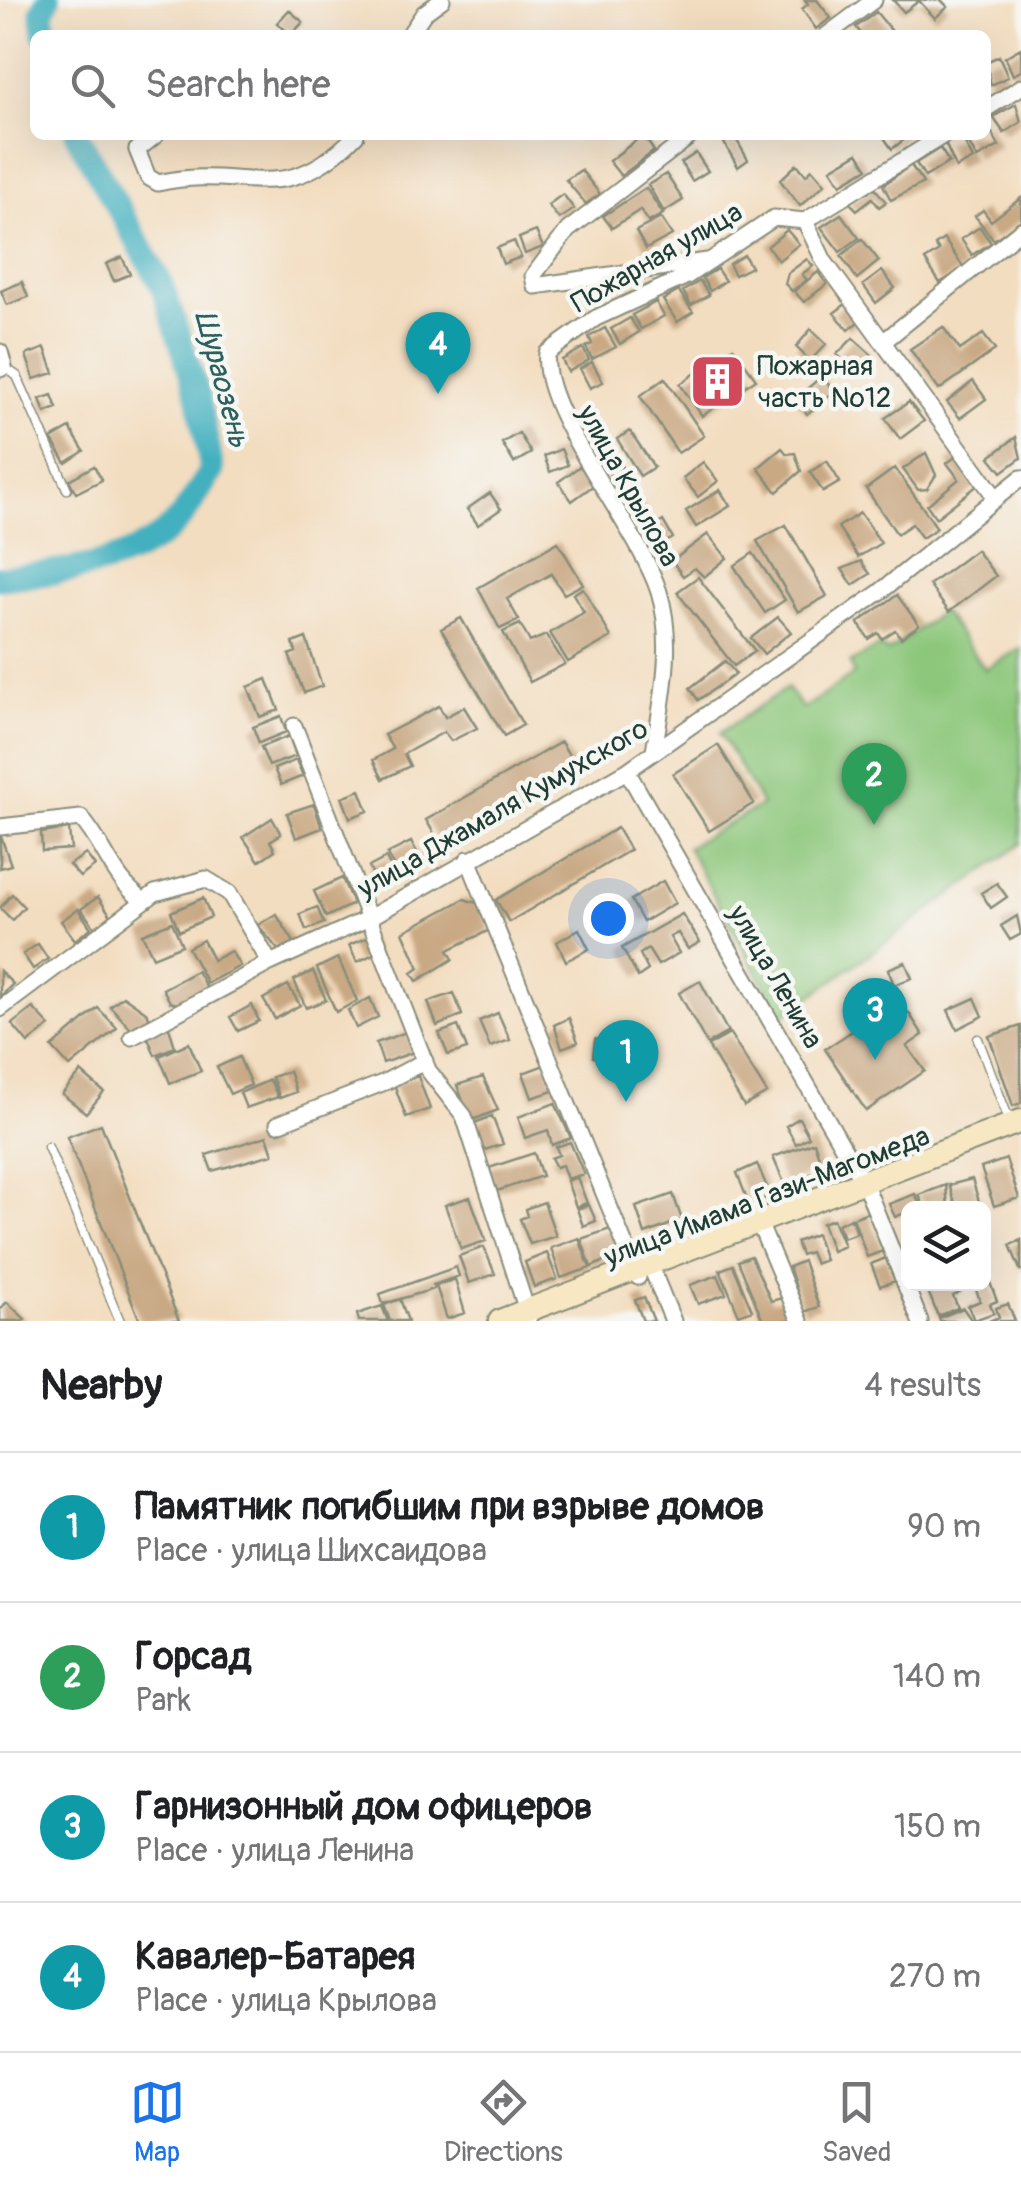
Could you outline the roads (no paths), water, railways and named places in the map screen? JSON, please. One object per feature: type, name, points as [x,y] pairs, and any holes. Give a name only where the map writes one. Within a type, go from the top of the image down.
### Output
[{"type":"main road","points":[[500,1321],[531,1318],[1018,1126]]},
{"type":"main road","name":"улица Имама Гази-Магомеда","points":[[642,1272],[762,1230],[864,1185]]},
{"type":"street","points":[[412,30],[424,13],[442,0]]},
{"type":"street","points":[[834,30],[874,0]]},
{"type":"street","points":[[991,105],[1021,87]]},
{"type":"street","points":[[149,140],[136,150],[148,177],[158,183],[301,178],[338,154],[351,140]]},
{"type":"street","points":[[685,140],[568,230],[533,276],[536,286],[711,260]]},
{"type":"street","points":[[936,140],[805,221],[824,262],[996,498]]},
{"type":"street","name":"Пожарная улица","points":[[546,364],[547,353],[596,318],[634,304],[774,218],[805,221]]},
{"type":"street","points":[[883,342],[1021,230]]},
{"type":"street","name":"улица Крылова","points":[[546,364],[556,408],[626,521],[659,593],[668,652],[654,751]]},
{"type":"street","name":"улица Джамаля Кумухского","points":[[132,1037],[270,963],[369,918],[627,770],[880,592],[1021,478]]},
{"type":"street","points":[[294,726],[424,1060],[464,1116],[531,1318]]},
{"type":"street","name":"улица Ленина","points":[[627,770],[864,1185],[920,1321]]},
{"type":"street","points":[[0,827],[81,818],[97,837],[120,884],[144,902]]},
{"type":"street","points":[[468,859],[642,1272],[673,1321]]},
{"type":"street","points":[[0,1009],[155,894],[206,879],[229,893],[270,963]]},
{"type":"street","points":[[278,1124],[384,1082],[424,1060]]},
{"type":"street","points":[[762,1230],[800,1321]]},
{"type":"lane","points":[[1,362],[17,376],[67,488]]},
{"type":"lane","points":[[978,1039],[1018,1126]]},
{"type":"lane","points":[[48,1147],[92,1263],[120,1321]]},
{"type":"waterway","name":"Шураозень","points":[[44,30],[42,12],[48,0]]},
{"type":"waterway","name":"Шураозень","points":[[0,578],[98,564],[145,546],[182,516],[212,470],[198,395],[162,285],[80,140]]},
{"type":"place","name":"Пожарная часть №12","points":[[718,382]]},
{"type":"place","name":"Кавалер-Батарея","points":[[438,394]]},
{"type":"place","name":"Горсад","points":[[874,825]]},
{"type":"place","name":"Гарнизонный дом офицеров","points":[[875,1060]]},
{"type":"place","name":"Памятник погибшим при взрыве домов","points":[[626,1102]]}]
